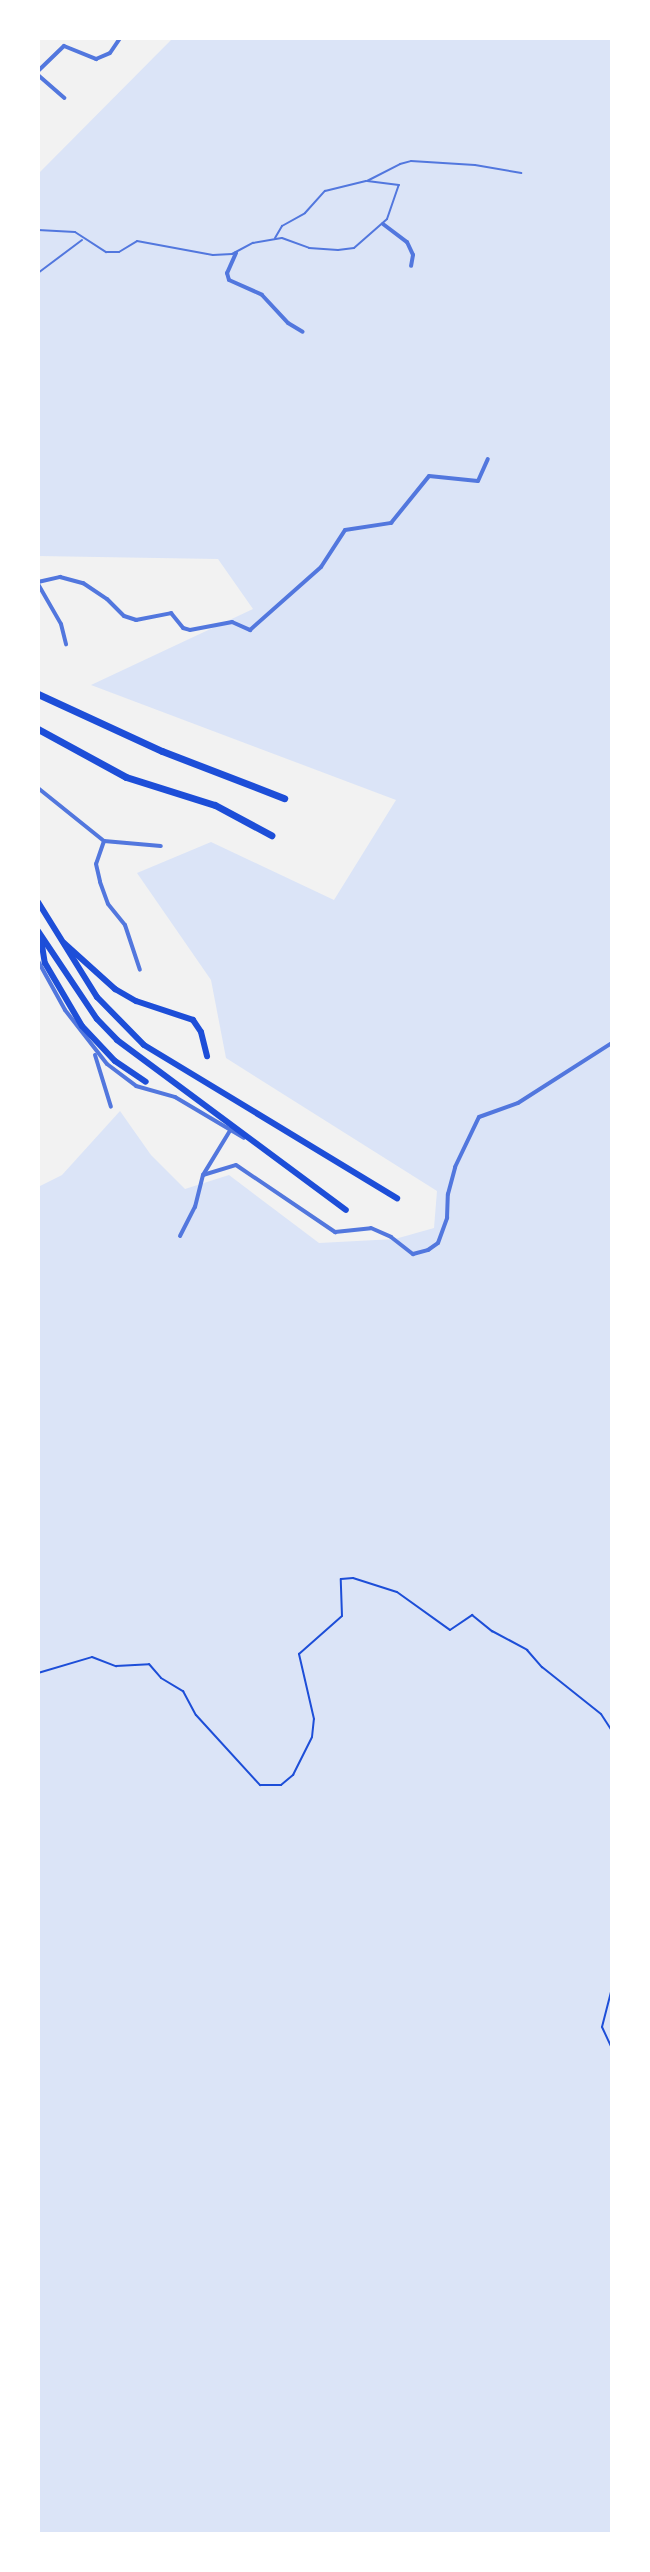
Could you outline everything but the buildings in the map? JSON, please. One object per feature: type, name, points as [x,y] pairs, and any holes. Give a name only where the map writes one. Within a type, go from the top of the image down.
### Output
[{"type":"highway","points":[[38,694],[110,728],[284,798]]},
{"type":"highway","points":[[38,729],[95,763],[126,777],[215,805],[271,835]]},
{"type":"main road","points":[[38,902],[97,997],[144,1045],[397,1198]]},
{"type":"main road","points":[[39,933],[45,963],[82,1026],[115,1061],[146,1082]]},
{"type":"main road","points":[[39,933],[90,1010],[117,1040],[346,1210]]},
{"type":"main road","points":[[61,941],[107,982],[136,1001],[193,1020],[201,1032],[207,1056]]},
{"type":"street","points":[[64,98],[38,73],[64,46],[96,59],[110,53],[120,38]]},
{"type":"street","points":[[233,38],[242,38]]},
{"type":"street","points":[[383,224],[407,242],[413,255],[411,266]]},
{"type":"street","points":[[236,253],[227,273],[229,280],[262,295],[288,323],[303,332]]},
{"type":"street","points":[[66,644],[61,624],[38,583],[60,577],[83,583],[107,599],[124,616],[136,620],[171,613],[183,628],[190,630],[232,622],[250,630],[321,567],[345,530],[391,523],[424,478],[478,481],[488,459]]},
{"type":"street","points":[[38,788],[104,841],[161,846]]},
{"type":"street","points":[[104,841],[96,864],[100,882],[108,904],[125,925],[140,970]]},
{"type":"street","points":[[38,961],[65,1010],[95,1052],[136,1086],[175,1097],[298,1173]]},
{"type":"street","points":[[203,1175],[236,1165],[335,1232],[371,1228],[391,1237],[413,1254],[428,1250],[442,1234],[455,1167],[479,1117],[518,1103],[612,1043]]},
{"type":"street","points":[[95,1052],[99,1077],[111,1107]]},
{"type":"street","points":[[180,1236],[195,1207],[203,1175],[231,1129]]},
{"type":"lane","points":[[274,239],[282,226],[305,213],[325,191],[367,181],[411,161],[521,173]]},
{"type":"lane","points":[[38,230],[75,232],[106,252],[119,252],[137,241],[213,255],[236,253],[253,243],[274,239],[338,250],[354,248],[383,224],[399,185],[367,181]]},
{"type":"lane","points":[[38,273],[83,239]]},
{"type":"path","points":[[38,1673],[92,1657],[116,1666],[149,1664],[161,1678],[183,1691],[196,1715],[260,1785],[281,1785],[293,1775],[312,1737],[314,1719],[299,1654],[342,1616],[341,1579],[353,1578],[397,1592],[450,1630],[472,1615],[492,1631],[527,1650],[542,1667],[601,1714],[612,1731]]},
{"type":"path","points":[[612,1988],[602,2027],[612,2048]]},
{"type":"shaded area","points":[[173,38],[612,38],[612,2534],[38,2534],[38,1187],[62,1175],[120,1111],[151,1155],[185,1189],[229,1175],[319,1243],[395,1239],[434,1228],[437,1191],[226,1058],[211,980],[137,873],[211,842],[334,900],[396,800],[91,685],[253,609],[218,559],[38,556],[38,174]]}]
